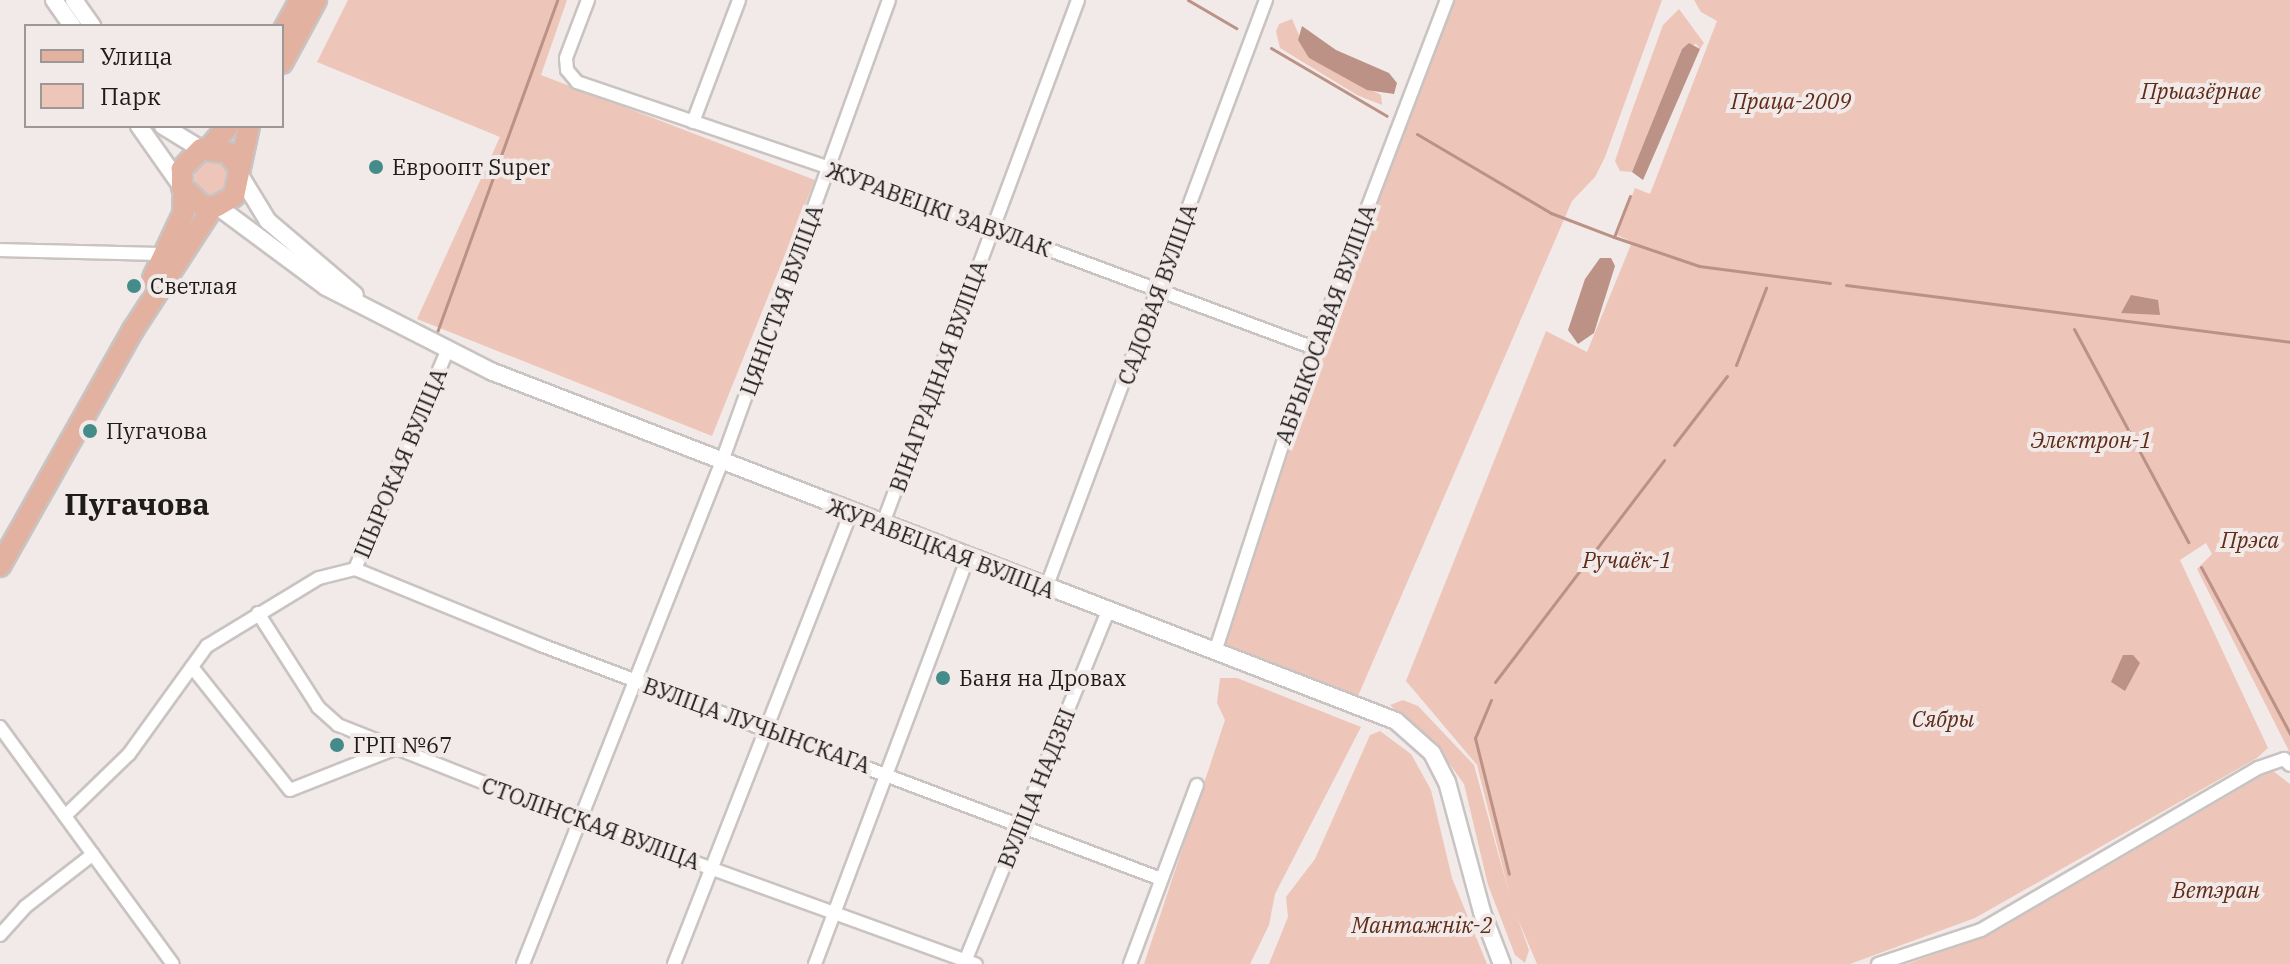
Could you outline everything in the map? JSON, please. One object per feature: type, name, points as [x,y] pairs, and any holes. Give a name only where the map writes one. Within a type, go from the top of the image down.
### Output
[{"type":"main road","points":[[284,29],[300,0]]},
{"type":"main road","points":[[284,59],[316,0]]},
{"type":"main road","points":[[133,330],[183,214],[182,169],[226,128]]},
{"type":"main road","points":[[0,566],[133,330],[215,207],[234,196],[249,128]]},
{"type":"main road","points":[[205,148],[228,153],[240,172]]},
{"type":"main road","points":[[183,189],[196,203],[215,207]]},
{"type":"street","points":[[54,0],[71,24]]},
{"type":"street","points":[[74,0],[91,24]]},
{"type":"street","name":"ЖУРАВЕЦКІ ЗАВУЛАК","points":[[588,0],[567,52],[567,70],[583,84],[829,168],[1314,348]]},
{"type":"street","points":[[693,122],[739,0]]},
{"type":"street","name":"ЦЯНІСТАЯ ВУЛІЦА","points":[[523,964],[721,464],[889,0]]},
{"type":"street","name":"ВІНАГРАДНАЯ ВУЛІЦА","points":[[882,526],[1078,0]]},
{"type":"street","name":"САДОВАЯ ВУЛІЦА","points":[[1046,588],[1266,0]]},
{"type":"street","name":"АБРЫКОСАВАЯ ВУЛІЦА","points":[[1215,652],[1314,348],[1447,0]]},
{"type":"street","points":[[140,128],[183,189]]},
{"type":"street","points":[[167,128],[205,148]]},
{"type":"street","name":"ЖУРАВЕЦКАЯ ВУЛІЦА","points":[[240,172],[268,221],[374,312]]},
{"type":"street","name":"ЖУРАВЕЦКАЯ ВУЛІЦА","points":[[215,207],[245,223],[297,268],[447,351],[721,464],[1396,721],[1440,765],[1461,826],[1482,912],[1502,964]]},
{"type":"street","points":[[0,250],[164,254]]},
{"type":"street","name":"ШЫРОКАЯ ВУЛІЦА","points":[[65,816],[129,754],[215,640],[319,578],[355,569],[447,351]]},
{"type":"street","points":[[674,964],[850,514]]},
{"type":"street","points":[[815,964],[968,558]]},
{"type":"street","name":"ВУЛІЦА ЛУЧЫНСКАГА","points":[[355,569],[637,681],[889,773],[1161,879]]},
{"type":"street","name":"ВУЛІЦА НАДЗЕІ","points":[[969,963],[1021,823],[1108,612]]},
{"type":"street","name":"СТОЛІНСКАЯ ВУЛІЦА","points":[[258,613],[324,714],[394,749],[580,821],[969,963]]},
{"type":"street","points":[[192,667],[290,790],[394,749]]},
{"type":"street","points":[[0,727],[173,964]]},
{"type":"street","points":[[1878,964],[1981,930],[2258,768],[2284,759],[2290,765]]},
{"type":"street","points":[[1130,964],[1197,785]]},
{"type":"street","points":[[0,935],[25,907],[93,854]]},
{"type":"green space","points":[[348,0],[567,0],[541,75],[815,180],[712,436],[417,319],[500,137],[317,62]]},
{"type":"green space","points":[[1453,0],[1662,0],[1605,157],[1595,177],[1572,201],[1358,696],[1224,646],[1323,347]]},
{"type":"green space","points":[[1694,0],[2290,0],[2290,753],[2197,569],[2212,554],[2206,543],[2180,560],[2268,748],[2257,758],[1975,918],[1850,964],[1537,964],[1517,917],[1529,950],[1525,963],[1515,955],[1488,885],[1464,784],[1439,749],[1390,705],[1403,700],[1418,706],[1474,765],[1510,897],[1477,765],[1406,681],[1546,331],[1587,352],[1632,242],[1617,235],[1635,188],[1650,194],[1717,21],[1701,12]]},
{"type":"green space","points":[[1679,9],[1704,43],[1700,49],[1696,44],[1682,49],[1632,172],[1620,171],[1615,161],[1663,25]]},
{"type":"green space","points":[[1292,19],[1309,58],[1381,95],[1382,105],[1357,95],[1280,48],[1276,31],[1279,24]]},
{"type":"green space","points":[[212,159],[225,164],[230,177],[225,190],[212,195],[199,190],[194,177],[199,164]]},
{"type":"green space","points":[[1220,678],[1237,678],[1361,727],[1275,894],[1269,925],[1250,964],[1144,964],[1225,720],[1217,703]]},
{"type":"green space","name":"Мантажнік-2","points":[[1380,731],[1411,754],[1431,790],[1452,878],[1487,964],[1269,964],[1288,917],[1286,897],[1315,859],[1370,735]]},
{"type":"green space","name":"Ветэран","points":[[2272,770],[2290,784],[2290,964],[1907,964],[1989,935]]},
{"type":"shaded area","points":[[1302,26],[1336,50],[1389,73],[1397,83],[1394,94],[1367,90],[1309,58],[1298,40]]},
{"type":"shaded area","points":[[1689,43],[1700,49],[1643,180],[1632,172],[1682,49]]},
{"type":"shaded area","points":[[1600,258],[1611,258],[1615,266],[1594,333],[1578,344],[1568,330],[1585,279]]},
{"type":"shaded area","points":[[2131,295],[2158,300],[2160,315],[2121,313]]},
{"type":"shaded area","points":[[2123,655],[2133,655],[2140,663],[2125,691],[2111,682]]},
{"type":"waterway","points":[[436,335],[557,0]]},
{"type":"waterway","points":[[1188,0],[1236,28]]},
{"type":"waterway","points":[[1271,48],[1387,116]]},
{"type":"waterway","points":[[1417,134],[1551,213],[1614,237],[1699,266],[1830,283]]},
{"type":"waterway","points":[[1614,237],[1630,196]]},
{"type":"waterway","points":[[1846,285],[2290,342]]},
{"type":"waterway","points":[[1736,365],[1766,288]]},
{"type":"waterway","points":[[2074,329],[2188,542]]},
{"type":"waterway","points":[[1674,445],[1727,376]]},
{"type":"waterway","points":[[1495,682],[1664,460]]},
{"type":"waterway","points":[[2201,567],[2290,734]]},
{"type":"waterway","points":[[1491,700],[1475,738],[1509,874]]},
{"type":"place","name":"Евроопт Super","points":[[376,167]]},
{"type":"place","name":"Светлая","points":[[134,286]]},
{"type":"place","name":"Пугачова","points":[[90,431]]},
{"type":"place","name":"Баня на Дровах","points":[[943,678]]},
{"type":"place","name":"ГРП №67","points":[[337,745]]},
{"type":"district","name":"Пугачова","points":[[137,504]]},
{"type":"park label","name":"Прыазёрнае","points":[[2201,91]]},
{"type":"park label","name":"Праца-2009","points":[[1791,101]]},
{"type":"park label","name":"Электрон-1","points":[[2091,440]]},
{"type":"park label","name":"Прэса","points":[[2250,540]]},
{"type":"park label","name":"Ручаёк-1","points":[[1627,560]]},
{"type":"park label","name":"Сябры","points":[[1943,719]]}]
